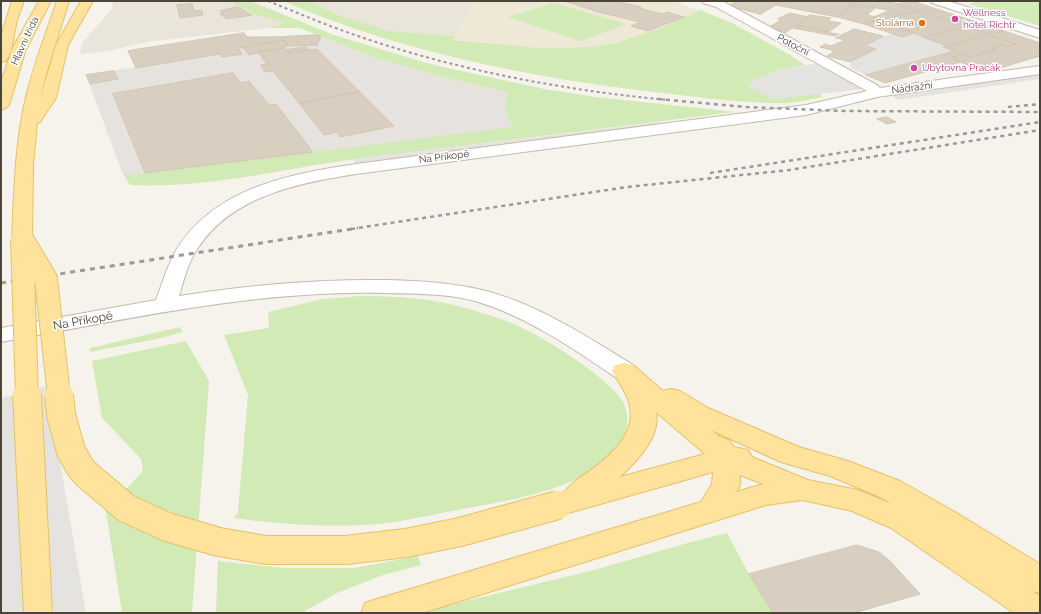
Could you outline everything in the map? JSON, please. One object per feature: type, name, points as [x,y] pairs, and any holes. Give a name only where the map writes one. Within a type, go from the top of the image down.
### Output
[{"type":"main road","points":[[3,54],[11,20],[18,1]]},
{"type":"main road","name":"Hlavní třída","points":[[1,105],[19,49],[45,1]]},
{"type":"main road","points":[[38,613],[26,384],[22,239],[24,165],[28,130],[49,98],[55,46],[63,1]]},
{"type":"main road","points":[[55,46],[87,1]]},
{"type":"main road","points":[[22,239],[46,279],[61,415],[71,451],[80,468],[126,508],[167,527],[219,542],[266,550],[320,551],[368,548],[413,542],[460,532],[727,458],[755,454],[791,455]]},
{"type":"main road","points":[[562,504],[619,464],[641,434],[644,416],[642,399],[639,392],[624,371]]},
{"type":"main road","points":[[624,371],[699,414],[791,455],[838,468],[890,489],[945,520],[1040,580]]},
{"type":"main road","points":[[624,371],[727,458],[804,490],[858,501],[901,520],[1040,613]]},
{"type":"main road","points":[[699,414],[727,458],[726,485],[711,511]]},
{"type":"main road","points":[[377,613],[766,494],[804,490]]},
{"type":"street","name":"Potoční","points":[[707,1],[720,4],[872,88],[877,93]]},
{"type":"street","points":[[936,1],[1040,34]]},
{"type":"street","name":"Nádražní","points":[[785,113],[877,93],[1040,70]]},
{"type":"street","name":"Na Příkopě","points":[[165,306],[184,255],[200,231],[221,213],[241,201],[286,183],[318,175],[349,170],[785,113]]},
{"type":"street","name":"Na Příkopě","points":[[1,335],[228,295],[309,287],[384,285],[449,290],[492,300],[544,322],[586,346],[624,371]]},
{"type":"shaded area","points":[[113,1],[230,1],[286,23],[269,28],[146,42],[104,52],[80,54],[82,43],[112,9]]},
{"type":"shaded area","points":[[308,1],[477,1],[455,36],[390,31],[339,15]]},
{"type":"shaded area","points":[[477,1],[675,1],[700,10],[663,27],[616,43],[587,47],[540,48],[453,40]]},
{"type":"shaded area","points":[[244,33],[248,37],[317,35],[375,58],[438,76],[507,92],[505,110],[512,128],[131,175],[122,172],[86,75],[136,67],[128,51]]},
{"type":"shaded area","points":[[914,33],[947,46],[943,47],[955,51],[866,75],[851,68],[850,62],[875,49],[865,46],[883,36],[893,34],[902,37]]},
{"type":"shaded area","points":[[825,62],[872,88],[773,99],[747,86],[751,81],[779,70]]},
{"type":"shaded area","points":[[1040,70],[1040,79],[898,100],[885,92]]},
{"type":"shaded area","points":[[658,122],[690,126],[356,169],[354,159]]},
{"type":"shaded area","points":[[47,386],[86,613],[1,613],[1,398]]},
{"type":"green space","points":[[230,1],[250,1],[334,35],[430,64],[475,74],[544,89],[596,97],[736,112],[355,159],[215,181],[187,184],[130,185],[122,172],[131,175],[512,127],[505,110],[507,92],[438,76],[375,58],[300,28],[269,28],[285,23],[254,14]]},
{"type":"green space","points":[[283,1],[308,1],[339,15],[390,31],[455,36],[453,40],[540,48],[587,47],[616,43],[663,27],[700,10],[730,22],[790,55],[805,65],[779,70],[751,81],[773,99],[819,93],[823,97],[787,103],[738,101],[654,92],[559,79],[465,60],[373,35],[327,19]]},
{"type":"green space","points":[[980,1],[1040,1],[1040,26],[968,4]]},
{"type":"green space","points":[[554,3],[626,24],[581,41],[508,17]]},
{"type":"green space","points":[[359,296],[413,298],[434,301],[477,311],[522,328],[570,356],[586,367],[613,390],[622,400],[626,408],[627,422],[625,436],[613,454],[595,469],[574,480],[549,490],[498,503],[398,521],[364,525],[332,526],[266,522],[234,518],[238,512],[248,395],[224,335],[269,328],[268,312],[323,299]]},
{"type":"green space","points":[[180,327],[183,332],[157,339],[90,352],[90,348]]},
{"type":"green space","points":[[186,341],[209,381],[192,613],[122,613],[106,511],[143,471],[141,459],[102,418],[92,361]]},
{"type":"green space","points":[[727,533],[749,574],[773,613],[430,613],[437,608],[594,570]]},
{"type":"green space","points":[[418,556],[421,565],[383,575],[337,593],[301,613],[216,613],[218,561],[284,568],[354,568]]},
{"type":"building","points":[[565,1],[614,1],[641,7],[639,8],[662,14],[667,12],[684,17],[648,31],[631,26],[641,22],[598,12]]},
{"type":"building","points":[[736,1],[841,1],[853,4],[837,17],[776,5],[759,15],[760,14],[729,6]]},
{"type":"building","points":[[841,1],[882,1],[872,7]]},
{"type":"building","points":[[882,1],[900,4],[898,4],[919,11],[906,14],[872,7]]},
{"type":"building","name":"Wellness hotel Richtr","points":[[912,1],[1004,31],[990,34],[898,4]]},
{"type":"building","points":[[192,4],[194,11],[202,10],[203,15],[180,18],[177,5]]},
{"type":"building","points":[[853,4],[875,8],[866,14],[882,20],[864,24],[837,17]]},
{"type":"building","points":[[238,7],[252,15],[227,19],[220,14],[224,13],[220,11]]},
{"type":"building","points":[[889,11],[906,14],[882,20],[874,17]]},
{"type":"building","name":"Stolárna","points":[[919,11],[965,27],[924,37],[879,20]]},
{"type":"building","points":[[790,13],[808,17],[782,35],[768,28],[781,20],[778,19]]},
{"type":"building","points":[[810,15],[831,18],[828,21],[841,23],[829,32],[796,25]]},
{"type":"building","points":[[879,20],[914,33],[902,37],[864,24]]},
{"type":"building","points":[[796,25],[839,34],[835,36],[793,28]]},
{"type":"building","points":[[965,27],[990,34],[947,46],[923,37]]},
{"type":"building","points":[[854,29],[883,36],[865,46],[876,49],[850,62],[827,56],[835,51],[820,47],[825,44],[831,46],[845,40],[836,38]]},
{"type":"building","points":[[1004,31],[1040,43],[1040,56],[1000,68],[998,67],[986,70],[975,69],[950,58],[964,54],[970,57],[996,49],[992,48],[1001,45],[1005,47],[1016,44],[988,35]]},
{"type":"building","points":[[244,33],[255,46],[238,48],[242,54],[222,57],[220,54],[136,68],[128,51]]},
{"type":"building","points":[[988,35],[1016,44],[1005,47],[1001,45],[992,48],[996,49],[970,57],[943,47]]},
{"type":"building","points":[[321,36],[317,45],[288,46],[282,37]]},
{"type":"building","points":[[248,37],[282,37],[284,40],[255,46]]},
{"type":"building","points":[[284,40],[288,46],[284,46],[285,48],[249,55],[243,47]]},
{"type":"building","points":[[306,47],[309,50],[290,53],[287,50]]},
{"type":"building","points":[[285,48],[290,53],[317,49],[360,92],[299,103],[273,71],[265,72],[260,65],[267,64],[258,52]]},
{"type":"building","name":"Ubytovna Pracák","points":[[955,51],[964,54],[950,58],[961,62],[885,83],[866,75]]},
{"type":"building","points":[[114,71],[118,79],[90,84],[86,75]]},
{"type":"building","points":[[233,73],[241,83],[249,81],[269,105],[276,104],[313,152],[145,173],[113,94]]},
{"type":"building","points":[[360,92],[394,126],[340,137],[337,132],[324,135],[299,103]]},
{"type":"building","points":[[887,117],[896,122],[887,124],[877,119]]},
{"type":"building","points":[[857,545],[879,552],[890,561],[920,594],[854,613],[773,613],[749,574]]},
{"type":"railway","points":[[268,1],[358,36],[395,48],[473,69],[552,85],[669,100]]},
{"type":"railway","points":[[658,99],[669,100]]},
{"type":"railway","points":[[669,100],[746,107],[845,111],[1040,112]]},
{"type":"railway","points":[[1008,107],[1040,104]]},
{"type":"railway","points":[[710,173],[1040,122]]},
{"type":"railway","points":[[351,229],[627,187],[789,170],[1040,130]]},
{"type":"railway","points":[[1,283],[358,228]]},
{"type":"place","name":"Wellness hotel Richtr","points":[[955,19]]},
{"type":"place","name":"Stolárna","points":[[922,23]]},
{"type":"place","name":"Ubytovna Pracák","points":[[914,68]]}]
